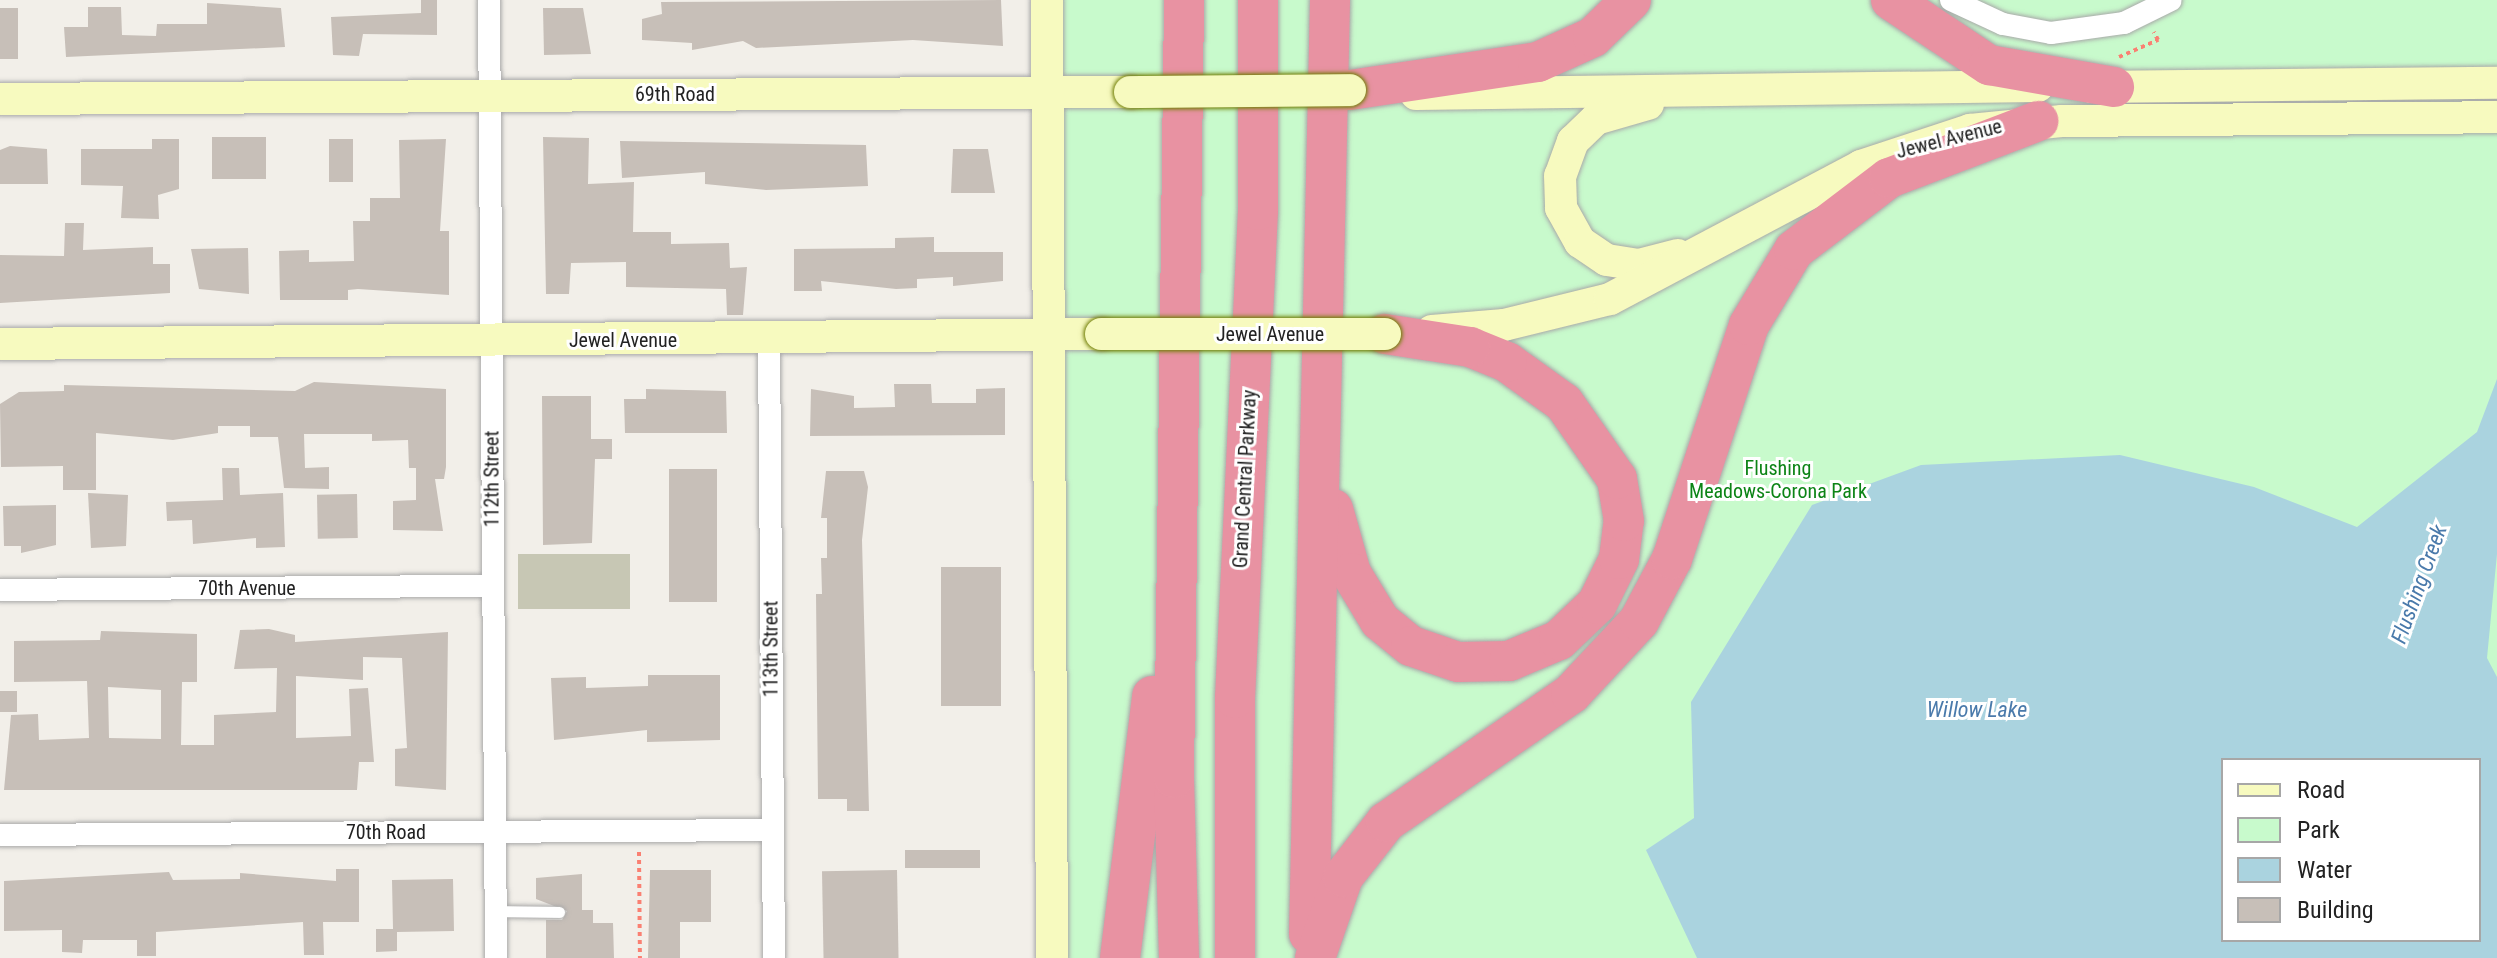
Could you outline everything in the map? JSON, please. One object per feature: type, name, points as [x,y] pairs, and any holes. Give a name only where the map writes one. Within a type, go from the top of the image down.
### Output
[{"type":"highway","points":[[1179,958],[1184,0]]},
{"type":"highway","name":"Grand Central Parkway","points":[[1235,958],[1234,713],[1258,210],[1258,0]]},
{"type":"highway","points":[[1330,0],[1342,76]]},
{"type":"highway","points":[[1312,958],[1325,416],[1342,76],[1342,0]]},
{"type":"highway","points":[[1342,76],[1538,62],[1593,37],[1631,0]]},
{"type":"highway","points":[[1891,0],[1989,65],[2113,73]]},
{"type":"highway","points":[[1312,958],[1339,884],[1386,822],[1571,694],[1639,621],[1672,559],[1749,325],[1794,250],[1889,178],[2038,121]]},
{"type":"highway","points":[[1325,416],[1345,559],[1372,610],[1400,639],[1447,660],[1509,661],[1559,640],[1597,604],[1619,559],[1623,508],[1610,465],[1586,426],[1507,362],[1470,347],[1385,334]]},
{"type":"highway","points":[[1120,958],[1181,438]]},
{"type":"street","name":"112th Street","points":[[489,0],[496,958]]},
{"type":"street","points":[[1047,0],[1052,958]]},
{"type":"street","points":[[1951,0],[2003,24],[2051,33],[2146,15],[2171,0]]},
{"type":"street","name":"Jewel Avenue","points":[[1342,76],[1698,91],[2113,73],[2327,86],[2497,83]]},
{"type":"street","name":"69th Road","points":[[0,99],[1130,92],[1342,76]]},
{"type":"street","points":[[1698,91],[1588,125],[1564,158],[1561,208],[1580,242],[1617,264],[1662,261],[1740,235]]},
{"type":"street","name":"Jewel Avenue","points":[[0,344],[1385,334],[1504,325],[1571,311],[1652,282],[1903,148],[2038,121],[2497,117]]},
{"type":"street","name":"113th Street","points":[[769,340],[774,958]]},
{"type":"street","name":"70th Avenue","points":[[0,590],[493,586]]},
{"type":"street","name":"70th Road","points":[[0,835],[772,830]]},
{"type":"lane","points":[[495,911],[559,912]]},
{"type":"path","points":[[2113,73],[2158,40],[2146,15]]},
{"type":"path","points":[[639,849],[640,958]]},
{"type":"shaded area","points":[[518,554],[630,554],[630,609],[518,609]]},
{"type":"green space","name":"Flushing Meadows-Corona Park","points":[[1060,0],[2497,0],[2497,958],[1068,958]]},
{"type":"water","name":"Willow Lake","points":[[2497,379],[2497,554],[2487,658],[2497,677],[2497,958],[1697,958],[1646,850],[1694,818],[1691,702],[1812,505],[1921,465],[2120,455],[2254,487],[2357,527],[2477,432]]},
{"type":"building","points":[[421,0],[437,0],[437,35],[363,34],[359,56],[333,55],[331,17],[421,13]]},
{"type":"building","points":[[1001,0],[1003,46],[913,40],[756,48],[743,41],[692,50],[692,43],[642,40],[642,19],[662,14],[661,2]]},
{"type":"building","points":[[207,3],[281,8],[285,47],[66,57],[64,27],[88,27],[88,7],[121,7],[122,35],[156,36],[157,24],[207,24]]},
{"type":"building","points":[[0,8],[18,8],[18,59],[0,59]]},
{"type":"building","points":[[543,8],[583,8],[591,54],[544,55]]},
{"type":"building","points":[[212,137],[266,137],[266,179],[212,179]]},
{"type":"building","points":[[543,137],[589,138],[588,184],[634,182],[633,232],[671,232],[671,244],[729,243],[730,268],[747,267],[743,315],[727,315],[726,289],[626,287],[626,262],[571,263],[569,294],[546,294]]},
{"type":"building","points":[[152,139],[179,139],[179,189],[158,195],[159,219],[121,218],[123,186],[81,185],[81,149],[152,149]]},
{"type":"building","points":[[329,139],[353,139],[353,182],[329,182]]},
{"type":"building","points":[[446,139],[440,231],[449,231],[449,295],[358,289],[348,290],[348,300],[280,300],[279,251],[309,250],[309,262],[354,261],[353,221],[370,221],[370,198],[400,198],[399,140]]},
{"type":"building","points":[[620,141],[866,145],[868,186],[766,190],[705,184],[705,172],[622,178]]},
{"type":"building","points":[[10,146],[47,149],[48,184],[0,184],[0,150]]},
{"type":"building","points":[[953,149],[988,149],[995,193],[951,193]]},
{"type":"building","points":[[65,223],[84,223],[83,250],[153,247],[153,264],[170,264],[170,293],[0,303],[0,255],[64,256]]},
{"type":"building","points":[[934,237],[934,252],[1003,252],[1003,281],[953,286],[953,277],[917,279],[917,288],[896,289],[821,281],[822,291],[794,291],[794,249],[895,248],[895,238]]},
{"type":"building","points":[[248,248],[249,294],[199,289],[191,249]]},
{"type":"building","points":[[314,382],[446,389],[446,467],[444,479],[435,479],[443,531],[393,530],[393,501],[416,500],[416,468],[409,468],[408,440],[372,441],[372,434],[304,434],[305,468],[329,467],[329,489],[284,488],[278,437],[250,437],[250,426],[218,426],[218,433],[173,440],[96,433],[96,490],[63,490],[63,466],[1,467],[0,404],[19,392],[64,391],[64,385],[295,391]]},
{"type":"building","points":[[894,384],[931,384],[932,403],[976,403],[976,389],[1005,388],[1005,435],[810,436],[811,389],[854,396],[854,408],[895,407]]},
{"type":"building","points":[[646,389],[726,391],[727,433],[625,433],[624,399],[646,399]]},
{"type":"building","points":[[542,396],[591,396],[591,439],[612,439],[612,459],[595,459],[592,543],[543,545]]},
{"type":"building","points":[[222,468],[239,468],[240,495],[283,493],[285,547],[256,548],[256,538],[193,544],[192,520],[167,521],[166,502],[223,500]]},
{"type":"building","points":[[669,469],[717,469],[717,602],[669,602]]},
{"type":"building","points":[[826,471],[864,471],[868,487],[862,540],[869,811],[847,811],[847,799],[818,799],[816,594],[822,594],[821,558],[827,558],[827,518],[821,518]]},
{"type":"building","points":[[88,493],[128,495],[126,546],[91,548]]},
{"type":"building","points":[[357,494],[358,538],[318,539],[317,495]]},
{"type":"building","points":[[56,505],[56,545],[21,553],[21,546],[4,546],[3,506]]},
{"type":"building","points":[[941,567],[1001,567],[1001,706],[941,706]]},
{"type":"building","points":[[269,629],[295,635],[295,642],[448,632],[446,790],[395,786],[395,749],[407,748],[402,658],[363,657],[363,680],[296,676],[296,738],[351,736],[349,689],[368,688],[374,762],[359,762],[357,790],[4,790],[11,715],[38,714],[39,740],[89,738],[87,681],[14,682],[14,641],[100,640],[101,631],[197,634],[197,682],[182,682],[181,745],[214,745],[214,715],[276,712],[277,668],[234,669],[240,630]],"holes":[[[108,687],[161,690],[161,739],[109,738]]]},
{"type":"building","points":[[648,675],[720,675],[720,740],[647,742],[647,730],[554,740],[551,678],[586,677],[586,688],[648,686]]},
{"type":"building","points":[[0,691],[17,691],[17,712],[0,712]]},
{"type":"building","points":[[905,850],[980,850],[980,868],[905,868]]},
{"type":"building","points":[[336,869],[359,869],[359,922],[323,922],[324,955],[304,955],[303,922],[156,932],[156,956],[137,956],[137,940],[83,940],[82,953],[62,952],[62,930],[4,931],[4,881],[169,872],[173,880],[240,879],[240,873],[336,881]]},
{"type":"building","points":[[650,870],[711,870],[711,922],[680,922],[680,958],[648,958]]},
{"type":"building","points":[[897,870],[899,958],[824,958],[822,871]]},
{"type":"building","points":[[582,874],[582,910],[593,910],[593,923],[613,923],[614,958],[546,958],[546,920],[562,920],[567,911],[536,899],[536,878]]},
{"type":"building","points":[[453,879],[454,931],[397,932],[397,951],[376,952],[376,929],[393,929],[392,880]]},
{"type":"water label","name":"Flushing Creek","points":[[2419,584]]}]
